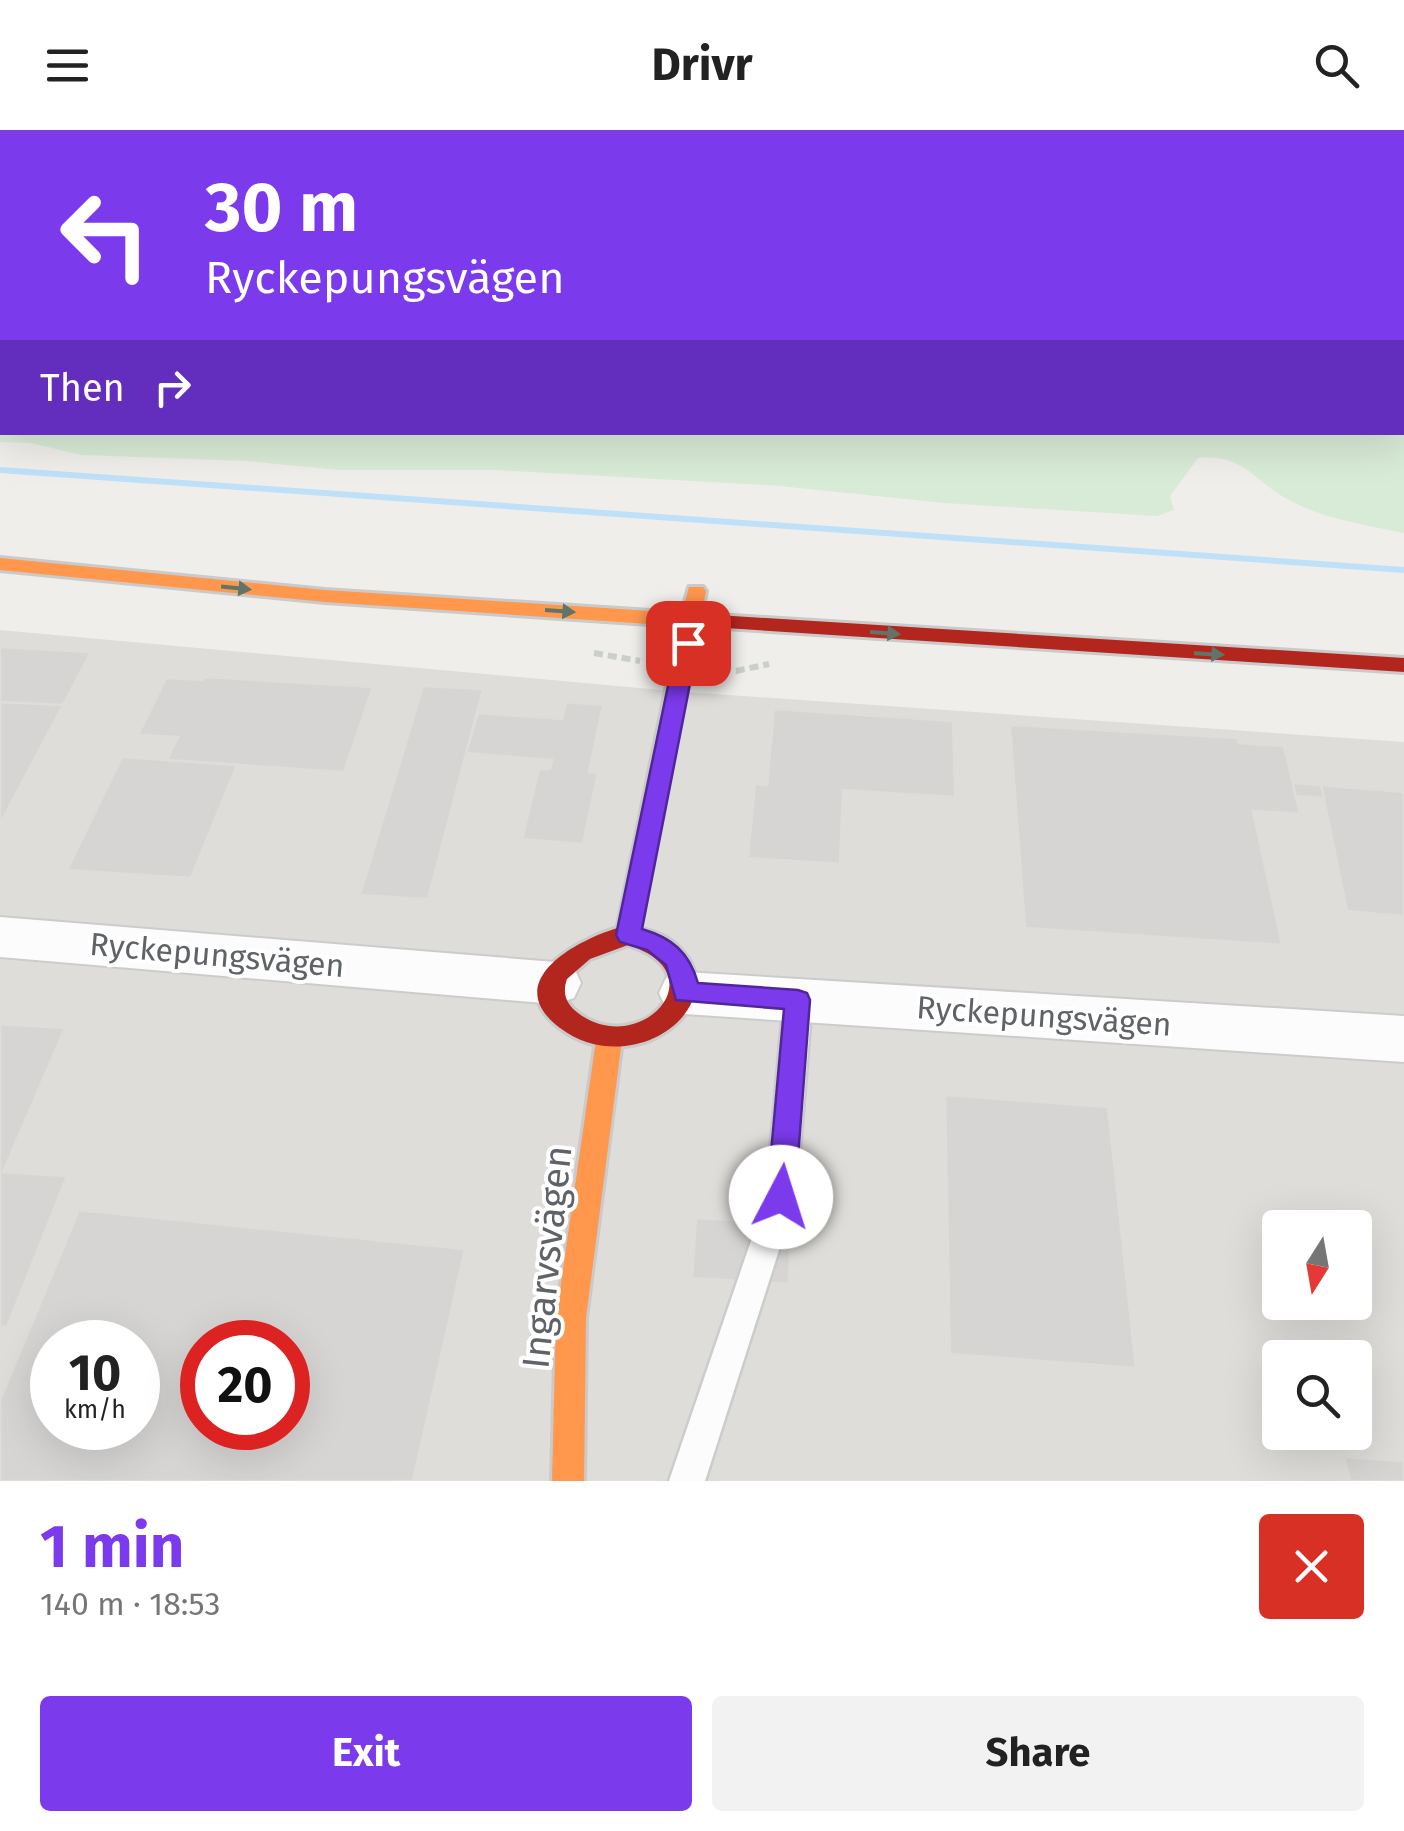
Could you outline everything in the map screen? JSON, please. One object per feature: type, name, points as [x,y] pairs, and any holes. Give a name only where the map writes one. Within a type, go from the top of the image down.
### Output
[{"type":"main road","points":[[0,562],[288,569]]},
{"type":"main road","points":[[0,562],[325,596],[1404,665]]},
{"type":"main road","points":[[628,935],[696,591]]},
{"type":"main road","points":[[1208,629],[1404,650]]},
{"type":"main road","points":[[628,935],[656,942],[676,958],[685,980],[679,1009],[651,1034],[610,1040],[579,1030],[559,1009],[554,983],[560,966],[572,952],[598,939],[628,935]]},
{"type":"main road","name":"Ingarvsvägen","points":[[568,1481],[571,1318],[610,1040]]},
{"type":"street","name":"Ryckepungsvägen","points":[[0,937],[554,983]]},
{"type":"street","name":"Ryckepungsvägen","points":[[685,993],[1404,1039]]},
{"type":"lane","points":[[687,1481],[781,1197],[798,1000]]},
{"type":"shaded area","points":[[0,630],[672,691],[1404,742],[1404,1481],[0,1481]]},
{"type":"green space","points":[[0,435],[1404,435],[1404,533],[1316,512],[1277,493],[1248,470],[1214,458],[1198,458],[1170,496],[1174,510],[1157,516],[944,503],[780,486],[496,470],[340,470],[246,461],[82,455],[30,443],[0,442]]},
{"type":"building","points":[[0,647],[91,652],[63,705],[0,702]]},
{"type":"building","points":[[166,678],[373,687],[344,772],[167,760],[178,737],[138,735]]},
{"type":"building","points":[[423,686],[483,689],[428,899],[360,895]]},
{"type":"building","points":[[0,702],[63,705],[0,824]]},
{"type":"building","points":[[566,702],[603,705],[589,772],[598,773],[583,844],[522,839],[539,769],[550,769],[552,760],[466,753],[478,713],[562,719]]},
{"type":"building","points":[[774,709],[953,721],[955,797],[843,790],[840,864],[748,858],[755,784],[767,785]]},
{"type":"building","points":[[1010,725],[1237,738],[1239,743],[1284,746],[1300,814],[1253,811],[1282,945],[1025,928]]},
{"type":"building","points":[[122,757],[237,765],[191,878],[67,870]]},
{"type":"building","points":[[1293,783],[1321,785],[1324,798],[1295,796]]},
{"type":"building","points":[[1321,785],[1404,792],[1404,916],[1347,911]]},
{"type":"building","points":[[0,1024],[65,1028],[3,1172],[67,1176],[7,1327],[0,1327]]},
{"type":"building","points":[[945,1095],[1108,1107],[1136,1368],[950,1354]]},
{"type":"building","points":[[79,1210],[465,1249],[413,1481],[0,1481],[0,1400],[30,1328],[30,1450],[160,1450],[160,1320],[33,1320]]},
{"type":"building","points":[[696,1218],[791,1223],[789,1284],[692,1278]]},
{"type":"building","points":[[1344,1457],[1404,1461],[1404,1481],[1350,1481]]},
{"type":"waterway","points":[[0,470],[1404,570]]},
{"type":"traffic: slow","points":[[0,564],[325,596],[685,620]]},
{"type":"traffic: slow","points":[[628,935],[696,591]]},
{"type":"traffic: slow","points":[[568,1481],[571,1318],[609,1040]]},
{"type":"traffic: jam","points":[[685,620],[1404,665]]},
{"type":"traffic: jam","points":[[628,935],[664,949],[680,968],[684,988],[676,1007],[661,1023],[640,1034],[615,1039],[589,1034],[565,1018],[554,1002],[552,988],[557,974],[581,952],[628,935]]},
{"type":"route","points":[[688,643],[628,935],[656,942],[676,958],[685,980],[685,993],[798,1000],[781,1197]]}]
